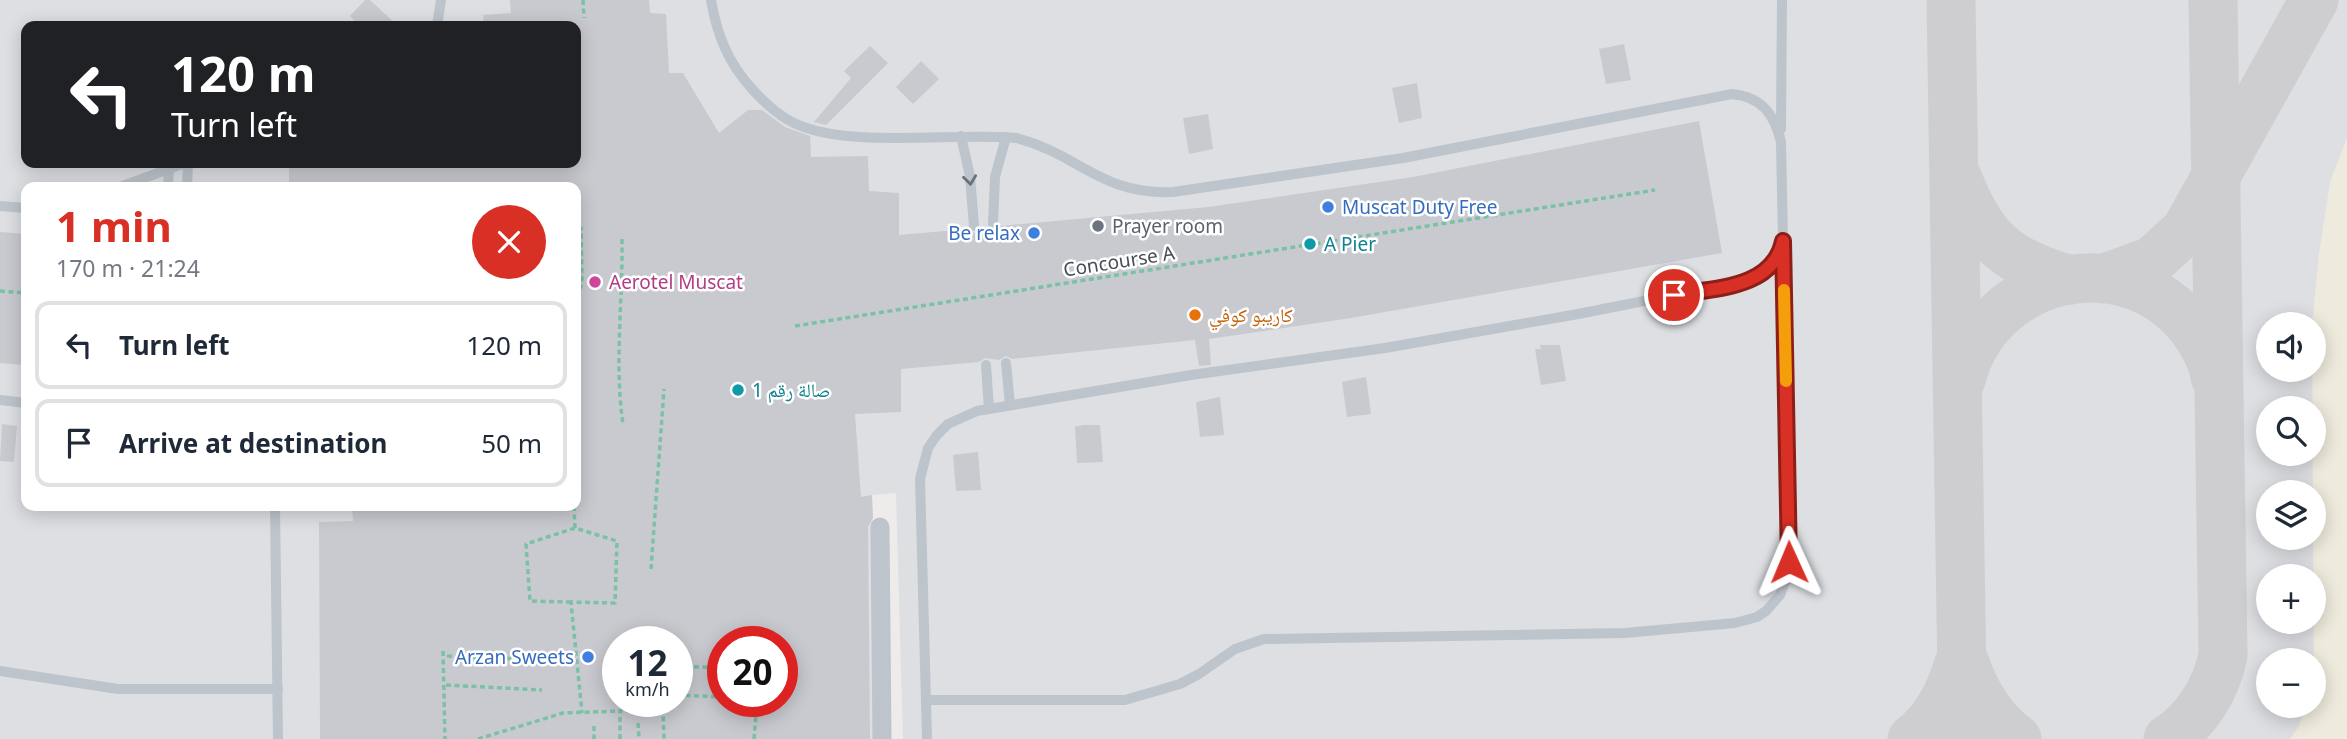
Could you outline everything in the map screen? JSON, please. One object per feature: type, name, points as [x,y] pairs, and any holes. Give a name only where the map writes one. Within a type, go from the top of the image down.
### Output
[{"type":"street","points":[[880,527],[882,739]]},
{"type":"lane","points":[[438,21],[441,0]]},
{"type":"lane","points":[[711,0],[716,27],[726,53],[740,77],[765,103],[796,124],[824,133],[853,137],[1006,137],[1041,145],[1117,186],[1154,193],[1403,158],[1732,94],[1756,100],[1766,108],[1774,118],[1781,142]]},
{"type":"lane","points":[[926,700],[1125,700],[1180,684],[1235,649],[1264,639],[1625,633],[1735,623],[1766,611],[1785,585],[1789,562],[1781,142],[1782,0]]},
{"type":"lane","points":[[961,136],[970,176],[974,226]]},
{"type":"lane","points":[[993,224],[995,177],[1006,137]]},
{"type":"lane","points":[[132,182],[167,168]]},
{"type":"lane","points":[[0,206],[21,208]]},
{"type":"lane","points":[[927,739],[920,479],[928,448],[948,424],[962,416],[1010,405],[1191,374],[1385,348],[1756,279],[1772,267],[1783,241]]},
{"type":"lane","points":[[1006,363],[1010,405]]},
{"type":"lane","points":[[986,365],[989,409]]},
{"type":"lane","points":[[0,400],[21,402]]},
{"type":"lane","points":[[275,511],[278,739]]},
{"type":"lane","points":[[0,671],[118,689],[278,689]]},
{"type":"path","points":[[583,0],[583,18]]},
{"type":"path","name":"Concourse A","points":[[795,326],[1655,190]]},
{"type":"path","points":[[581,226],[581,286]]},
{"type":"path","points":[[622,239],[623,292],[618,391],[623,424]]},
{"type":"path","points":[[0,291],[21,293]]},
{"type":"path","points":[[651,569],[664,389]]},
{"type":"path","points":[[574,511],[575,528]]},
{"type":"path","points":[[575,528],[617,541],[615,603],[571,602],[530,601],[526,544],[575,528]]},
{"type":"path","points":[[571,602],[582,713]]},
{"type":"path","points":[[443,651],[444,739]]},
{"type":"path","points":[[447,656],[543,660]]},
{"type":"path","points":[[446,685],[542,690]]},
{"type":"path","points":[[478,739],[562,713],[602,712]]},
{"type":"path","points":[[620,717],[620,739]]},
{"type":"path","points":[[663,717],[664,739]]},
{"type":"path","points":[[754,739],[756,717]]},
{"type":"path","points":[[638,723],[639,739]]},
{"type":"path","points":[[594,726],[594,739]]},
{"type":"shaded area","points":[[0,0],[2347,0],[2347,739],[903,739],[896,493],[872,495],[876,739],[0,739]]},
{"type":"sand","points":[[2347,138],[2347,739],[2290,739],[2302,718],[2326,718],[2326,648],[2314,648],[2314,634],[2326,634],[2326,564],[2313,564],[2313,550],[2326,550],[2326,480],[2313,480],[2313,466],[2326,466],[2326,396],[2312,396],[2312,382],[2326,382],[2326,312],[2313,312],[2330,182]]},
{"type":"building","points":[[365,0],[370,0],[393,21],[355,21],[350,16]]},
{"type":"building","name":"صالة رقم 1","points":[[510,0],[649,0],[650,13],[666,14],[669,73],[683,73],[719,133],[748,110],[762,110],[785,127],[810,136],[811,157],[868,156],[869,191],[899,193],[899,235],[967,229],[975,233],[981,228],[993,231],[1000,226],[1208,207],[1413,177],[1699,121],[1722,253],[1351,318],[1209,339],[1211,365],[1199,366],[1195,340],[1012,359],[1006,356],[999,360],[985,358],[979,362],[901,369],[901,412],[855,414],[861,497],[872,495],[873,518],[868,527],[870,739],[320,739],[319,522],[353,521],[352,511],[581,511],[581,182],[289,182],[289,168],[581,168],[581,21],[484,21],[483,15],[511,13]]},
{"type":"building","points":[[1624,44],[1631,80],[1606,84],[1599,49]]},
{"type":"building","points":[[870,46],[888,63],[826,125],[814,122],[851,78],[844,71]]},
{"type":"building","points":[[921,61],[939,79],[913,104],[896,87]]},
{"type":"building","points":[[1417,83],[1422,118],[1399,123],[1392,88]]},
{"type":"building","points":[[1208,114],[1213,149],[1189,154],[1183,118]]},
{"type":"building","points":[[0,232],[21,234],[21,365],[0,363]]},
{"type":"building","points":[[1540,345],[1560,345],[1566,381],[1541,385],[1535,349],[1541,349]]},
{"type":"building","points":[[1366,377],[1371,414],[1347,417],[1342,382]]},
{"type":"building","points":[[1220,397],[1224,435],[1200,437],[1196,402]]},
{"type":"building","points":[[2,424],[17,426],[14,462],[0,461]]},
{"type":"building","points":[[1100,425],[1103,462],[1077,463],[1075,427]]},
{"type":"building","points":[[978,452],[981,490],[956,491],[953,455]]},
{"type":"taxiway","points":[[1951,0],[1963,739]]},
{"type":"taxiway","points":[[2168,739],[2188,723],[2204,703],[2216,679],[2223,655],[2213,0]]},
{"type":"taxiway","points":[[2102,279],[2152,261],[2186,230],[2314,0]]},
{"type":"taxiway","points":[[1958,179],[1977,218],[2000,246],[2030,265],[2071,280]]},
{"type":"taxiway","points":[[1961,380],[1976,344],[1999,315],[2028,294],[2061,281],[2097,278],[2132,285],[2165,301],[2197,334],[2210,358],[2215,377]]},
{"type":"taxiway","points":[[1912,739],[1929,723],[1941,705],[1959,663]]},
{"type":"taxiway","points":[[1965,663],[1985,705],[1999,723],[2017,739]]},
{"type":"slow traffic","points":[[1784,290],[1786,381]]},
{"type":"place","name":"Muscat Duty Free","points":[[1328,207]]},
{"type":"place","name":"Prayer room","points":[[1098,226]]},
{"type":"place","name":"Be relax","points":[[1034,233]]},
{"type":"place","name":"A Pier","points":[[1310,244]]},
{"type":"place","name":"Aerotel Muscat","points":[[595,282]]},
{"type":"place","name":"كاريبو كوفي","points":[[1195,315]]},
{"type":"place","name":"صالة رقم 1","points":[[738,390]]},
{"type":"place","name":"Arzan Sweets","points":[[588,657]]},
{"type":"route","points":[[1674,295],[1756,279],[1777,260],[1783,241],[1789,562]]}]
